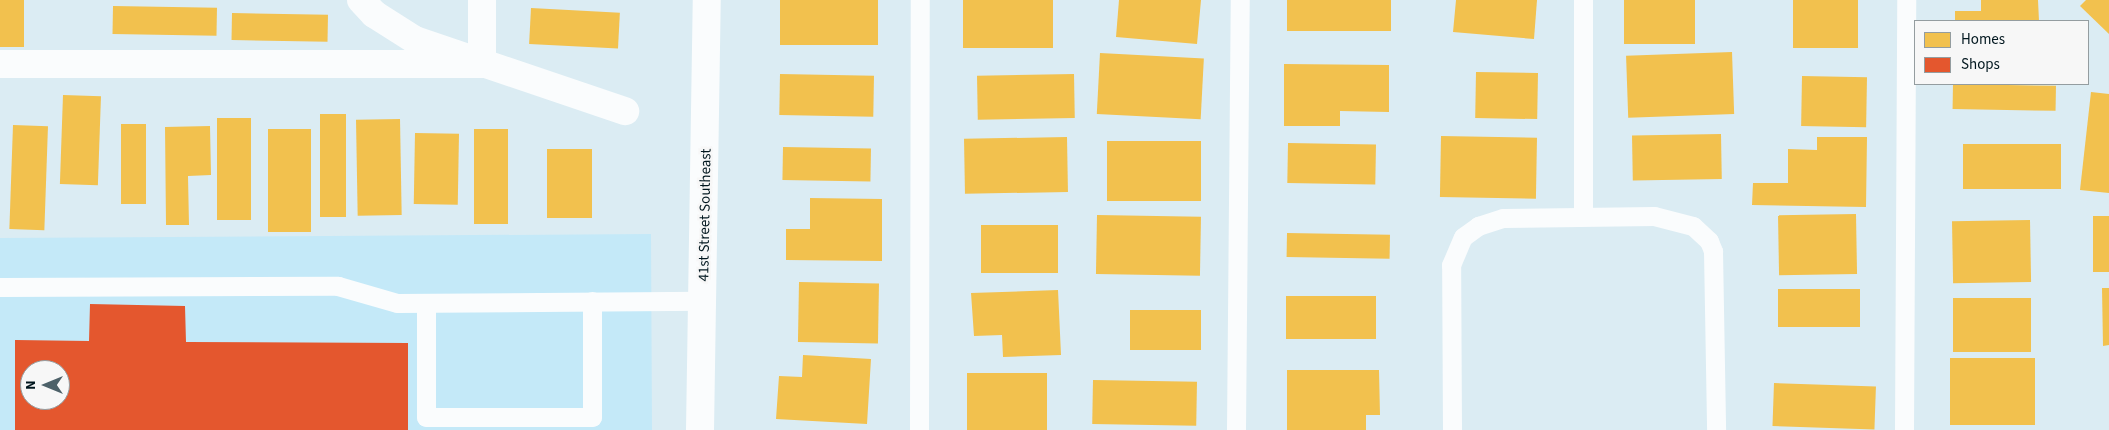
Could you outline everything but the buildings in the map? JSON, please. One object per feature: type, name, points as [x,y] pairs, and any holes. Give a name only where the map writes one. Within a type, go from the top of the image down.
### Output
[{"type":"street","points":[[361,0],[374,14],[414,40],[624,111]]},
{"type":"street","points":[[482,0],[482,64]]},
{"type":"street","name":"41st Street Southeast","points":[[700,430],[704,301],[707,0]]},
{"type":"street","points":[[0,64],[482,64]]},
{"type":"lane","points":[[919,430],[920,0]]},
{"type":"lane","points":[[1236,430],[1240,0]]},
{"type":"lane","points":[[1583,216],[1584,0]]},
{"type":"lane","points":[[1904,430],[1906,0]]},
{"type":"lane","points":[[1452,430],[1451,265],[1458,245],[1470,231],[1503,218],[1583,216],[1672,218],[1693,226],[1710,241],[1716,274],[1716,430]]},
{"type":"lane","points":[[0,287],[338,286],[397,302],[704,301]]},
{"type":"lane","points":[[426,302],[426,417],[592,417],[592,301]]},
{"type":"shaded area","points":[[651,234],[652,430],[0,430],[0,238]]}]
